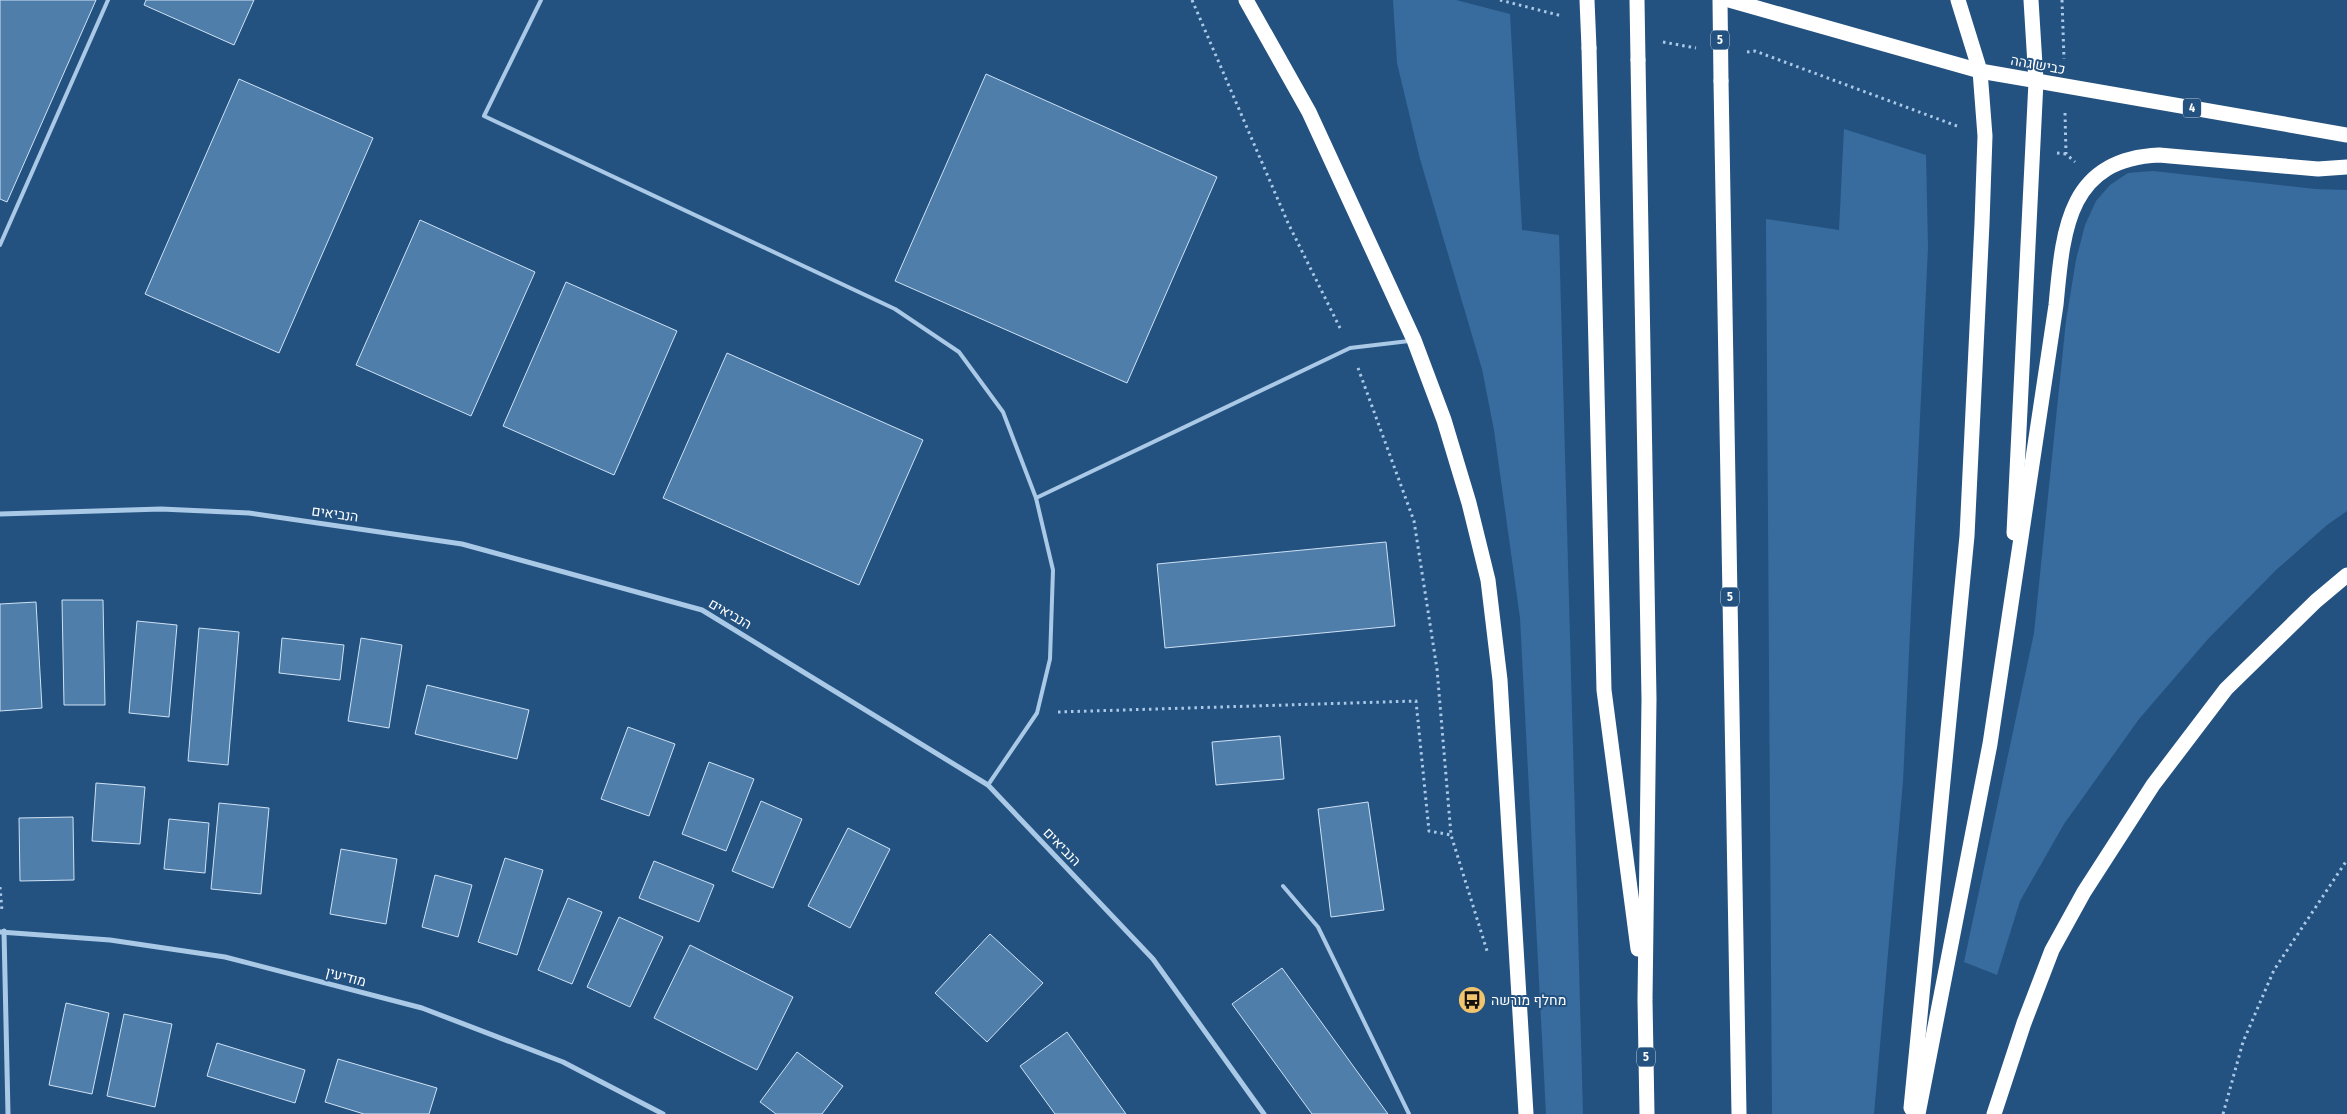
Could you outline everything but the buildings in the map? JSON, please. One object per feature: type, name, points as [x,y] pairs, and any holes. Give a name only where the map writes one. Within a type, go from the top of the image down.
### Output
[{"type":"highway","points":[[1246,0],[1309,112],[1414,340],[1444,420],[1470,503],[1488,580],[1500,680],[1526,1114]]},
{"type":"highway","points":[[1588,0],[1604,690],[1645,1000]]},
{"type":"highway","name":"5","points":[[1637,0],[1649,699],[1645,1000],[1647,1114]]},
{"type":"highway","name":"5","points":[[1720,0],[1739,1114]]},
{"type":"highway","name":"כביש גהה","points":[[1729,0],[1980,71],[2347,135]]},
{"type":"highway","points":[[1910,1114],[1967,536],[1985,136],[1980,71],[1958,0]]},
{"type":"highway","points":[[2009,625],[2036,81],[2031,0]]},
{"type":"highway","points":[[1918,1114],[1988,752],[2009,625],[2056,304],[2063,238],[2070,214],[2080,195],[2094,180],[2110,167],[2123,160],[2141,156],[2159,155],[2318,169],[2347,167]]},
{"type":"highway","points":[[1994,1114],[2024,1023],[2052,950],[2084,892],[2152,785],[2226,689],[2316,602],[2347,575]]},
{"type":"street","name":"הנביאים","points":[[0,514],[161,509],[249,513],[462,544],[702,610],[988,785],[1153,958],[1264,1114]]},
{"type":"street","points":[[2,931],[8,1114]]},
{"type":"street","name":"מודיעין","points":[[2,931],[110,940],[225,957],[422,1008],[564,1062],[664,1114]]},
{"type":"lane","points":[[0,245],[108,0]]},
{"type":"lane","points":[[542,0],[484,116],[895,309],[958,352],[1003,412],[1036,498],[1053,570],[1050,659],[1037,713],[988,785]]},
{"type":"lane","points":[[1036,498],[1350,348],[1414,340]]},
{"type":"lane","points":[[1284,886],[1318,927],[1409,1114]]},
{"type":"path","points":[[1192,0],[1288,223],[1350,348],[1414,520],[1437,669],[1451,835],[1484,944],[1492,960]]},
{"type":"path","points":[[1037,713],[1416,701],[1429,831],[1451,835]]},
{"type":"path","points":[[2223,1114],[2243,1042],[2274,970],[2347,860]]},
{"type":"shaded area","points":[[1393,0],[1456,0],[1510,14],[1522,230],[1559,235],[1583,1114],[1546,1114],[1520,618],[1494,430],[1482,369],[1420,159],[1397,63]]},
{"type":"shaded area","points":[[1844,129],[1926,155],[1928,247],[1903,781],[1874,1114],[1772,1114],[1766,219],[1839,230]]},
{"type":"shaded area","points":[[2153,171],[2315,189],[2347,190],[2347,511],[2327,525],[2276,570],[2208,639],[2139,719],[2064,824],[2020,901],[1997,975],[1964,962],[2034,633],[2066,321],[2076,260],[2085,225],[2096,201],[2110,185],[2128,173]]},
{"type":"place","name":"מחלף מורשה","points":[[1472,1000]]}]
